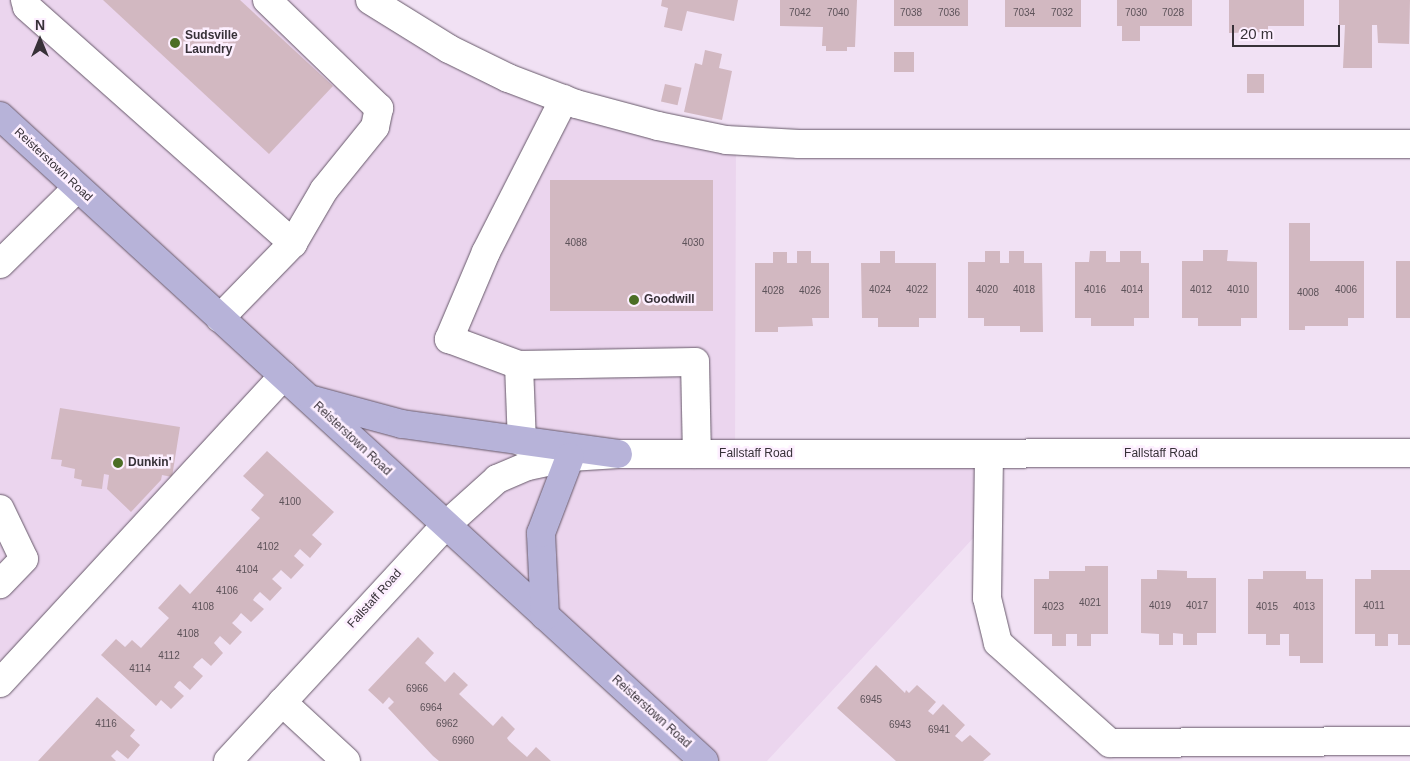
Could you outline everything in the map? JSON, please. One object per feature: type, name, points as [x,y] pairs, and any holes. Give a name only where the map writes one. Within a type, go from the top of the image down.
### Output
[{"type":"main road","name":"Reisterstown Road","points":[[0,116],[704,761]]},
{"type":"main road","points":[[308,399],[402,424],[618,454]]},
{"type":"main road","points":[[545,616],[541,533],[570,457]]},
{"type":"street","points":[[220,318],[293,243],[324,190],[375,127],[379,108],[267,0]]},
{"type":"street","points":[[370,0],[449,49],[508,78],[564,99],[658,126],[726,140],[799,144],[1410,144]]},
{"type":"street","points":[[26,4],[293,243]]},
{"type":"street","points":[[564,99],[486,252],[449,339],[519,364],[695,362],[697,454]]},
{"type":"street","points":[[0,264],[77,188]]},
{"type":"street","points":[[519,364],[522,442]]},
{"type":"street","points":[[0,683],[283,376]]},
{"type":"street","name":"Fallstaff Road","points":[[228,761],[446,525],[488,486],[512,471],[570,457],[618,454],[1410,453]]},
{"type":"street","points":[[989,455],[986,598],[998,643],[1130,761]]},
{"type":"street","points":[[0,509],[24,559],[0,584]]},
{"type":"street","points":[[282,702],[346,761]]},
{"type":"street","points":[[1110,743],[1410,741]]},
{"type":"shaded area","points":[[0,0],[376,0],[537,90],[736,141],[735,458],[987,459],[989,521],[767,761],[702,761],[282,377],[0,684]]},
{"type":"building","points":[[103,0],[240,0],[333,86],[269,154]]},
{"type":"building","points":[[662,0],[738,0],[734,21],[687,11],[682,31],[664,27],[668,8],[661,6]]},
{"type":"building","points":[[780,0],[857,0],[855,47],[847,47],[847,51],[826,51],[826,46],[822,46],[823,27],[780,26]]},
{"type":"building","points":[[894,0],[968,0],[968,26],[894,26]]},
{"type":"building","points":[[1005,0],[1081,0],[1081,27],[1005,27]]},
{"type":"building","points":[[1117,0],[1192,0],[1192,26],[1140,26],[1140,41],[1122,41],[1122,26],[1117,26]]},
{"type":"building","points":[[1229,0],[1304,0],[1304,26],[1268,26],[1268,32],[1229,33]]},
{"type":"building","points":[[1339,0],[1410,0],[1409,44],[1378,43],[1377,25],[1372,25],[1372,68],[1343,68],[1345,25],[1339,25]]},
{"type":"building","points":[[705,50],[722,54],[719,68],[732,71],[722,120],[684,112],[695,63],[702,65]]},
{"type":"building","points":[[894,52],[914,52],[914,72],[894,72]]},
{"type":"building","points":[[1247,74],[1264,74],[1264,93],[1247,93]]},
{"type":"building","points":[[665,84],[682,88],[678,105],[661,102]]},
{"type":"building","points":[[550,180],[713,180],[713,311],[550,311]]},
{"type":"building","points":[[1289,223],[1310,223],[1310,261],[1364,261],[1364,318],[1348,318],[1348,326],[1305,326],[1305,330],[1289,330]]},
{"type":"building","points":[[1203,250],[1228,250],[1227,261],[1257,262],[1257,318],[1241,318],[1241,326],[1198,326],[1198,318],[1182,318],[1182,261],[1203,261]]},
{"type":"building","points":[[797,251],[811,251],[811,263],[829,263],[829,318],[812,318],[813,326],[778,327],[778,332],[755,332],[755,263],[773,263],[773,252],[787,252],[787,263],[797,263]]},
{"type":"building","points":[[880,251],[895,251],[895,263],[936,263],[936,318],[919,318],[919,327],[878,327],[878,318],[862,318],[861,263],[880,263]]},
{"type":"building","points":[[985,251],[1000,251],[1000,263],[1009,263],[1009,251],[1024,251],[1024,263],[1042,263],[1043,332],[1020,332],[1020,326],[984,326],[984,318],[968,318],[968,262],[985,262]]},
{"type":"building","points":[[1090,251],[1106,251],[1106,262],[1120,262],[1120,251],[1141,251],[1141,263],[1149,263],[1149,318],[1134,318],[1134,326],[1091,326],[1091,318],[1075,318],[1075,262],[1089,262]]},
{"type":"building","points":[[1396,261],[1410,261],[1410,318],[1396,318]]},
{"type":"building","name":"Dunkin'","points":[[60,408],[180,427],[172,477],[162,475],[161,480],[131,512],[107,489],[109,475],[104,474],[102,489],[81,486],[82,480],[74,478],[75,469],[61,466],[62,460],[51,459]]},
{"type":"building","points":[[267,451],[334,512],[312,535],[322,544],[310,558],[300,549],[294,556],[304,565],[291,579],[281,570],[272,579],[282,588],[270,601],[260,592],[255,597],[253,600],[264,609],[251,622],[241,613],[232,623],[242,632],[230,645],[220,636],[214,643],[223,653],[211,666],[202,658],[196,663],[193,667],[203,676],[190,690],[180,681],[178,682],[174,687],[184,696],[171,709],[161,700],[156,706],[101,655],[116,639],[125,647],[132,640],[141,648],[169,618],[158,608],[180,584],[190,594],[260,518],[251,510],[264,495],[243,476]]},
{"type":"building","points":[[1085,566],[1108,566],[1108,634],[1091,634],[1091,646],[1077,646],[1077,634],[1066,634],[1066,646],[1052,646],[1052,634],[1034,634],[1034,579],[1049,579],[1049,571],[1085,571]]},
{"type":"building","points":[[1157,570],[1187,571],[1187,578],[1216,578],[1216,633],[1197,633],[1197,645],[1183,645],[1183,634],[1173,633],[1173,645],[1159,645],[1159,634],[1141,633],[1141,579],[1157,579]]},
{"type":"building","points":[[1371,570],[1410,570],[1410,645],[1398,645],[1398,634],[1388,634],[1388,646],[1375,646],[1375,634],[1355,634],[1355,579],[1371,579]]},
{"type":"building","points":[[1263,571],[1306,571],[1306,579],[1323,579],[1323,663],[1300,663],[1300,656],[1289,656],[1289,634],[1280,634],[1280,645],[1266,645],[1266,634],[1248,634],[1248,579],[1263,579]]},
{"type":"building","points":[[418,637],[434,653],[425,663],[445,682],[454,672],[468,685],[459,694],[493,726],[502,716],[515,729],[507,738],[509,741],[527,757],[536,747],[551,761],[439,761],[433,756],[388,708],[394,702],[389,697],[383,704],[368,690]]},
{"type":"building","points":[[876,665],[905,693],[906,690],[909,693],[917,685],[936,702],[928,711],[933,715],[943,704],[965,725],[955,736],[962,742],[970,735],[991,754],[983,761],[896,761],[837,708]]},
{"type":"building","points":[[97,697],[135,730],[130,736],[140,745],[128,759],[117,750],[111,756],[116,761],[38,761]]},
{"type":"place","name":"Sudsville Laundry","points":[[175,43]]},
{"type":"place","name":"Goodwill","points":[[634,300]]},
{"type":"place","name":"Dunkin'","points":[[118,463]]}]
